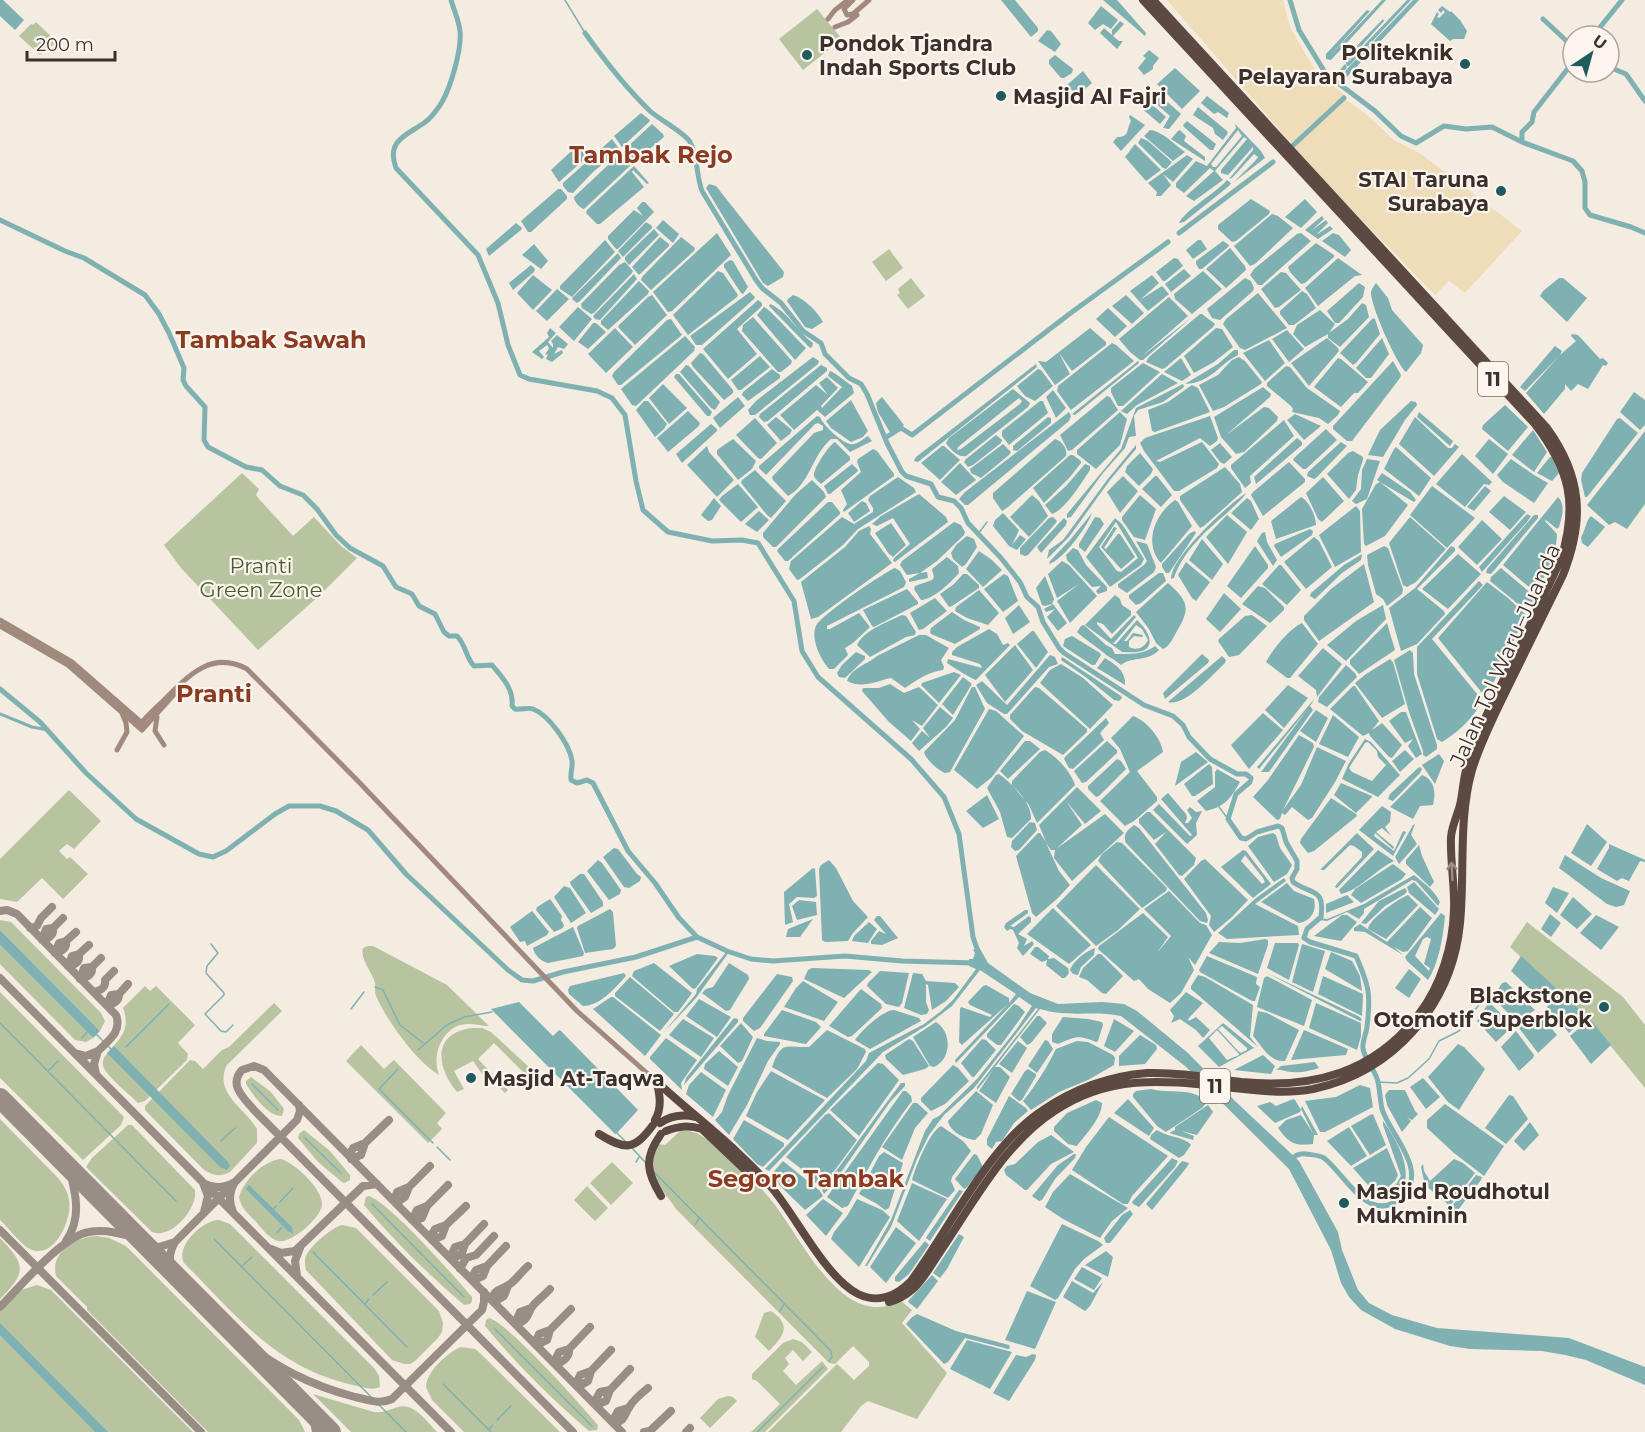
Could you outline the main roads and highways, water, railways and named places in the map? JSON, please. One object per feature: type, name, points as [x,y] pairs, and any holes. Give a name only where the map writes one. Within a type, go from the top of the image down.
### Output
[{"type":"highway","points":[[1136,0],[1151,18],[1192,54]]},
{"type":"highway","name":"Jalan Tol Waru–Juanda","points":[[898,1295],[917,1273],[1001,1148],[1041,1111],[1070,1094],[1112,1079],[1147,1073],[1168,1073],[1269,1084],[1314,1081],[1359,1066],[1378,1054],[1407,1028],[1432,994],[1447,956],[1454,911],[1451,836],[1472,750],[1561,559],[1568,536],[1571,514],[1566,480],[1553,450],[1535,424],[1143,0]]},
{"type":"highway","name":"Jalan Tol Waru–Juanda","points":[[898,1295],[921,1280],[990,1178],[1017,1143],[1044,1118],[1067,1103],[1122,1084],[1151,1081],[1278,1092],[1311,1089],[1341,1081],[1364,1071],[1386,1058],[1410,1036],[1439,996],[1456,949],[1460,924],[1466,804],[1468,787],[1478,754],[1570,556],[1578,514],[1577,496],[1564,453],[1547,428],[1153,0]]},
{"type":"highway","points":[[1160,0],[1239,90],[1245,100]]},
{"type":"highway","points":[[657,1082],[771,1186],[809,1241],[845,1284],[861,1295],[871,1298],[898,1295]]},
{"type":"highway","points":[[657,1082],[660,1107],[658,1127],[648,1166],[661,1196]]},
{"type":"highway","points":[[599,1134],[614,1143],[630,1146],[667,1118],[693,1116]]},
{"type":"highway","points":[[693,1116],[702,1129],[768,1191],[813,1255],[841,1287],[866,1302],[883,1304],[898,1295]]},
{"type":"highway","points":[[658,1127],[688,1125],[702,1129]]},
{"type":"main road","points":[[828,18],[848,0]]},
{"type":"main road","points":[[853,0],[844,9],[847,15],[853,14],[870,0]]},
{"type":"main road","points":[[835,27],[848,22],[870,0]]},
{"type":"main road","points":[[0,620],[72,662],[142,726]]},
{"type":"main road","points":[[0,626],[62,661],[142,726]]},
{"type":"main road","points":[[142,726],[184,681],[199,669],[217,662],[233,663],[253,674],[356,779],[537,971],[584,1018],[657,1082]]},
{"type":"main road","points":[[142,726],[159,713],[184,681]]},
{"type":"main road","points":[[117,750],[127,732],[120,708]]},
{"type":"main road","points":[[159,713],[154,728],[164,745]]},
{"type":"water","points":[[0,0],[3,0],[24,20],[15,30],[0,16]]},
{"type":"water","points":[[1001,0],[1015,0],[1038,31],[1031,37]]},
{"type":"water","points":[[1103,0],[1117,0],[1146,33],[1145,36]]},
{"type":"water","points":[[1382,0],[1386,0],[1331,60],[1326,59],[1326,54],[1367,10],[1370,11],[1328,58]]},
{"type":"water","points":[[1407,0],[1411,0],[1347,66],[1344,59],[1383,19],[1384,21],[1347,62],[1350,60]]},
{"type":"water","points":[[1413,0],[1419,0],[1347,77],[1339,71],[1345,64],[1347,67],[1345,70],[1341,70],[1345,73]]},
{"type":"water","points":[[1101,6],[1118,20],[1111,29],[1103,24],[1095,30],[1088,23]]},
{"type":"water","points":[[1442,6],[1460,20],[1467,31],[1464,39],[1450,41],[1431,24],[1437,12],[1439,18],[1445,12],[1443,10],[1441,13],[1438,10]]},
{"type":"water","points":[[1120,21],[1124,24],[1113,36],[1123,41],[1117,49],[1100,33],[1104,28],[1112,35],[1112,30]]},
{"type":"water","points":[[1047,30],[1051,31],[1061,44],[1055,52],[1038,41]]},
{"type":"water","points":[[1149,50],[1159,58],[1153,69],[1144,75],[1138,68],[1146,58],[1143,56]]},
{"type":"water","points":[[1055,55],[1073,69],[1072,73],[1061,78],[1049,64],[1049,60]]},
{"type":"water","points":[[1175,68],[1200,91],[1182,109],[1157,84]]},
{"type":"water","points":[[1083,71],[1092,83],[1077,96],[1067,85]]},
{"type":"water","points":[[1151,89],[1158,93],[1154,100],[1162,97],[1181,114],[1169,129],[1163,128],[1170,116],[1146,95]]},
{"type":"water","points":[[1207,96],[1229,113],[1227,118],[1218,112],[1214,114],[1201,103]]},
{"type":"water","points":[[1147,100],[1166,117],[1160,124],[1140,107]]},
{"type":"water","points":[[1198,107],[1227,131],[1223,140],[1215,134],[1213,128],[1193,115]]},
{"type":"water","points":[[641,113],[650,120],[649,122],[622,147],[614,136]]},
{"type":"water","points":[[1130,115],[1145,125],[1121,151],[1113,142],[1117,137],[1126,134],[1131,121]]},
{"type":"water","points":[[1187,121],[1216,144],[1213,150],[1210,150],[1184,127]]},
{"type":"water","points":[[652,124],[664,137],[635,161],[625,149]]},
{"type":"water","points":[[1235,124],[1265,158],[1234,182],[1256,160],[1258,157],[1254,154],[1229,179],[1253,147],[1228,175],[1221,173],[1221,170],[1247,139],[1244,137],[1215,171],[1223,180],[1194,201],[1186,196],[1214,171],[1210,168],[1184,193],[1176,187],[1176,183],[1196,161],[1207,166],[1236,128]],"holes":[[[1238,130],[1242,136],[1216,167],[1213,167],[1211,164]]]},
{"type":"water","points":[[1150,130],[1164,136],[1185,152],[1173,161],[1144,136]]},
{"type":"water","points":[[1180,130],[1186,136],[1184,141],[1205,157],[1205,161],[1171,139]]},
{"type":"water","points":[[1141,138],[1148,141],[1172,162],[1166,169],[1138,143]]},
{"type":"water","points":[[612,139],[620,150],[593,172],[573,193],[568,192],[563,183]]},
{"type":"water","points":[[1135,144],[1161,170],[1146,181],[1125,157]]},
{"type":"water","points":[[578,145],[587,157],[559,182],[551,170]]},
{"type":"water","points":[[622,152],[632,164],[584,209],[576,203],[574,197]]},
{"type":"water","points":[[1187,155],[1193,159],[1173,182],[1163,174],[1171,185],[1161,196],[1156,196],[1157,192],[1148,183]]},
{"type":"water","points":[[634,166],[649,183],[647,184],[633,170],[632,172],[644,187],[600,224],[597,224],[586,213],[587,210]]},
{"type":"water","points":[[1227,180],[1231,183],[1229,186],[1184,222],[1179,223],[1187,213]]},
{"type":"water","points":[[709,184],[716,186],[784,272],[783,277],[768,286],[763,283],[706,188]]},
{"type":"water","points":[[558,189],[561,189],[567,199],[531,232],[528,232],[521,221]]},
{"type":"water","points":[[1251,199],[1270,211],[1269,214],[1232,242],[1218,229],[1218,225]]},
{"type":"water","points":[[1305,199],[1317,212],[1301,228],[1285,217]]},
{"type":"water","points":[[645,202],[654,212],[616,249],[608,236],[634,210],[643,216],[637,208]]},
{"type":"water","points":[[1272,214],[1293,228],[1255,264],[1250,266],[1234,246]]},
{"type":"water","points":[[1322,216],[1324,219],[1311,231],[1326,220],[1328,223],[1316,235],[1330,226],[1333,229],[1318,239],[1305,230]]},
{"type":"water","points":[[663,220],[679,234],[673,243],[656,228]]},
{"type":"water","points":[[646,222],[652,228],[623,257],[618,251]]},
{"type":"water","points":[[516,223],[522,228],[521,230],[489,256],[486,249]]},
{"type":"water","points":[[654,229],[659,235],[629,265],[625,257]]},
{"type":"water","points":[[717,233],[731,255],[672,311],[668,312],[653,292]]},
{"type":"water","points":[[1301,233],[1311,241],[1262,285],[1258,285],[1250,275],[1254,269]]},
{"type":"water","points":[[1333,233],[1339,235],[1351,250],[1345,257],[1322,241]]},
{"type":"water","points":[[660,237],[669,246],[639,275],[632,267]]},
{"type":"water","points":[[681,237],[695,248],[694,251],[651,290],[641,280],[642,277]]},
{"type":"water","points":[[605,240],[615,252],[572,297],[560,289],[560,286]]},
{"type":"water","points":[[1201,240],[1207,249],[1193,259],[1186,250]]},
{"type":"water","points":[[1223,241],[1229,245],[1228,247],[1202,269],[1199,269],[1196,261]]},
{"type":"water","points":[[1316,243],[1334,257],[1301,284],[1288,267]]},
{"type":"water","points":[[534,244],[548,261],[541,269],[522,255]]},
{"type":"water","points":[[1230,248],[1246,270],[1226,288],[1206,269]]},
{"type":"water","points":[[618,253],[621,258],[580,301],[577,303],[573,300],[572,298]]},
{"type":"water","points":[[1174,258],[1178,259],[1183,266],[1163,281],[1156,272]]},
{"type":"water","points":[[1338,258],[1362,275],[1355,276],[1318,306],[1305,288]]},
{"type":"water","points":[[730,260],[733,261],[748,287],[743,294],[724,267],[724,264]]},
{"type":"water","points":[[625,262],[633,271],[632,273],[594,313],[591,314],[582,308],[581,304],[619,265]]},
{"type":"water","points":[[531,265],[535,269],[534,272],[513,290],[509,283]]},
{"type":"water","points":[[1184,269],[1191,276],[1171,292],[1165,284]]},
{"type":"water","points":[[718,271],[723,273],[738,295],[688,335],[673,315]]},
{"type":"water","points":[[1203,271],[1222,289],[1192,314],[1175,299],[1174,294]]},
{"type":"water","points":[[1281,272],[1286,273],[1301,290],[1275,308],[1261,289]]},
{"type":"water","points":[[634,274],[637,279],[600,320],[595,319],[593,316]]},
{"type":"water","points":[[533,275],[552,290],[533,310],[517,293]]},
{"type":"water","points":[[1152,275],[1159,283],[1140,300],[1162,286],[1169,294],[1148,311],[1130,291]]},
{"type":"water","points":[[1245,278],[1251,281],[1253,291],[1220,320],[1212,318],[1207,309]]},
{"type":"water","points":[[1559,278],[1563,278],[1587,298],[1567,322],[1540,296]]},
{"type":"water","points":[[639,281],[649,291],[648,294],[608,330],[601,324],[601,321]]},
{"type":"water","points":[[1359,283],[1365,287],[1363,297],[1339,323],[1335,323],[1327,311]]},
{"type":"water","points":[[1376,283],[1388,298],[1392,310],[1423,345],[1421,353],[1406,372],[1390,346],[1379,320],[1371,292]]},
{"type":"water","points":[[557,289],[569,299],[547,321],[536,311]]},
{"type":"water","points":[[1302,291],[1307,294],[1316,308],[1294,325],[1289,325],[1280,311]]},
{"type":"water","points":[[750,292],[755,297],[754,299],[702,345],[696,345],[690,336]]},
{"type":"water","points":[[1258,293],[1287,328],[1245,350],[1240,348],[1223,324]]},
{"type":"water","points":[[652,295],[667,315],[635,345],[618,327]]},
{"type":"water","points":[[793,295],[810,306],[823,322],[812,329],[805,327],[787,301]]},
{"type":"water","points":[[1126,295],[1144,313],[1132,324],[1112,306]]},
{"type":"water","points":[[1169,297],[1188,316],[1141,357],[1191,318],[1143,360],[1140,360],[1119,339]]},
{"type":"water","points":[[758,300],[762,306],[737,329],[757,354],[728,379],[703,349]]},
{"type":"water","points":[[1362,303],[1366,305],[1369,317],[1340,347],[1328,338],[1328,334],[1305,347],[1293,334],[1297,325],[1320,310],[1335,324],[1329,333],[1348,319]]},
{"type":"water","points":[[770,304],[781,311],[813,343],[812,347],[810,348],[769,306]]},
{"type":"water","points":[[578,307],[592,319],[574,341],[559,327]]},
{"type":"water","points":[[764,307],[806,348],[795,360],[757,315]]},
{"type":"water","points":[[1108,308],[1127,326],[1115,337],[1096,319]]},
{"type":"water","points":[[1200,314],[1215,324],[1213,327],[1165,368],[1162,369],[1146,362],[1149,357]]},
{"type":"water","points":[[753,317],[792,361],[781,372],[778,372],[742,331],[743,325]]},
{"type":"water","points":[[1373,318],[1380,334],[1353,365],[1340,353]]},
{"type":"water","points":[[671,319],[682,335],[621,385],[618,385],[612,376],[614,372],[667,320]]},
{"type":"water","points":[[593,323],[606,332],[588,349],[578,342]]},
{"type":"water","points":[[550,328],[556,333],[548,342],[553,348],[551,341],[557,335],[568,344],[564,349],[558,347],[554,354],[562,350],[563,353],[552,362],[546,359],[548,354],[545,355],[549,348],[547,345],[539,351],[544,357],[542,359],[532,352],[549,337],[547,333]]},
{"type":"water","points":[[615,328],[633,347],[606,373],[588,354]]},
{"type":"water","points":[[1090,328],[1106,342],[1106,345],[1072,371],[1059,353],[1070,374],[1055,385],[1038,361],[1046,362]]},
{"type":"water","points":[[1216,328],[1222,329],[1233,347],[1214,362],[1194,373],[1184,356]]},
{"type":"water","points":[[1287,330],[1304,349],[1289,362],[1272,339]]},
{"type":"water","points":[[1572,334],[1578,335],[1600,359],[1603,358],[1608,363],[1606,366],[1603,365],[1588,389],[1578,384],[1571,391],[1565,384],[1565,389],[1544,414],[1526,393],[1559,356],[1525,391],[1520,387],[1555,346],[1562,351],[1560,355],[1576,341],[1571,336]]},
{"type":"water","points":[[685,336],[695,347],[694,351],[636,406],[632,405],[621,389]]},
{"type":"water","points":[[1327,338],[1339,351],[1309,386],[1291,363]]},
{"type":"water","points":[[1382,338],[1389,354],[1371,378],[1366,378],[1356,368]]},
{"type":"water","points":[[1269,340],[1285,363],[1265,381],[1243,353]]},
{"type":"water","points":[[1112,343],[1134,361],[1071,410],[1057,391],[1058,386]]},
{"type":"water","points":[[1234,350],[1238,350],[1238,355],[1208,377],[1185,384],[1218,364]]},
{"type":"water","points":[[700,353],[733,390],[733,393],[724,400],[693,367],[691,363]]},
{"type":"water","points":[[760,356],[770,367],[738,390],[731,380]]},
{"type":"water","points":[[813,357],[819,361],[818,364],[755,415],[750,415],[748,410],[756,401]]},
{"type":"water","points":[[1239,357],[1262,382],[1224,407],[1213,411],[1199,385],[1218,375],[1232,360]]},
{"type":"water","points":[[1181,358],[1191,375],[1182,381],[1164,372]]},
{"type":"water","points":[[1338,358],[1368,382],[1341,407],[1314,387]]},
{"type":"water","points":[[1138,361],[1139,363],[1075,415],[1072,414]]},
{"type":"water","points":[[1393,361],[1401,375],[1400,378],[1352,441],[1347,441],[1333,429],[1333,426]]},
{"type":"water","points":[[1143,363],[1160,372],[1123,406],[1118,406],[1111,388]]},
{"type":"water","points":[[1036,364],[1037,367],[918,462],[914,461],[916,457]]},
{"type":"water","points":[[686,365],[720,402],[715,410],[680,372]]},
{"type":"water","points":[[821,365],[827,368],[827,371],[768,421],[764,422],[759,417],[760,414]]},
{"type":"water","points":[[1286,366],[1290,367],[1307,388],[1340,411],[1328,424],[1319,418],[1292,412],[1291,406],[1267,386],[1267,383]]},
{"type":"water","points":[[772,369],[780,375],[780,378],[748,401],[742,395],[743,392]]},
{"type":"water","points":[[1038,369],[1053,386],[1035,401],[1025,396],[1017,386]]},
{"type":"water","points":[[830,371],[852,386],[854,393],[825,417],[817,410],[794,430],[780,415],[816,385],[828,395],[819,383],[827,377],[838,388],[821,406],[822,408],[842,387],[828,376]]},
{"type":"water","points":[[679,374],[712,412],[710,416],[707,416],[674,377]]},
{"type":"water","points":[[1162,374],[1178,383],[1137,405],[1127,414],[1121,411]]},
{"type":"water","points":[[663,384],[687,408],[669,424],[649,398]]},
{"type":"water","points":[[1183,384],[1184,387],[1163,402],[1138,410],[1134,416],[1136,436],[1129,437],[1125,448],[1103,473],[1071,517],[1067,518],[1067,514],[1121,449],[1136,408]]},
{"type":"water","points":[[1192,385],[1198,388],[1210,412],[1155,432],[1152,431],[1148,410],[1168,402]]},
{"type":"water","points":[[1263,387],[1271,394],[1270,397],[1226,435],[1264,407],[1269,408],[1278,417],[1277,421],[1244,452],[1236,454],[1221,437],[1214,417]]},
{"type":"water","points":[[1013,389],[1030,403],[1028,407],[966,456],[960,456],[952,450],[946,443],[949,438]],"holes":[[[1019,398],[1022,401],[961,449],[957,450]]]},
{"type":"water","points":[[1053,390],[1066,408],[1056,418],[1046,397]]},
{"type":"water","points":[[1634,392],[1645,400],[1645,425],[1640,430],[1620,412]]},
{"type":"water","points":[[1107,396],[1118,410],[1068,451],[1060,435]]},
{"type":"water","points":[[738,397],[745,406],[720,428],[713,418]]},
{"type":"water","points":[[882,397],[904,425],[893,434],[878,412],[876,403]]},
{"type":"water","points":[[851,400],[868,431],[863,437],[851,442],[831,428],[826,421]]},
{"type":"water","points":[[644,401],[648,401],[667,424],[655,437],[636,410]]},
{"type":"water","points":[[1043,401],[1048,413],[1009,445],[1002,436],[1002,431]]},
{"type":"water","points":[[1411,401],[1416,402],[1417,405],[1405,420],[1383,457],[1368,455],[1380,430]]},
{"type":"water","points":[[1505,405],[1528,427],[1508,451],[1482,429],[1483,425]]},
{"type":"water","points":[[688,411],[700,423],[699,426],[668,452],[657,438]]},
{"type":"water","points":[[1069,412],[1071,416],[1069,421],[968,505],[959,499],[965,492]]},
{"type":"water","points":[[1120,412],[1127,419],[1120,445],[1096,469],[1077,454],[1077,450]]},
{"type":"water","points":[[1419,412],[1453,441],[1450,446],[1417,417]]},
{"type":"water","points":[[1295,414],[1321,426],[1304,440],[1287,420]]},
{"type":"water","points":[[817,416],[846,443],[854,444],[868,436],[872,441],[850,452],[837,439],[831,439],[819,453],[801,484],[788,496],[772,477],[814,433],[823,430],[823,426],[815,424],[766,475],[759,466]]},
{"type":"water","points":[[1210,416],[1217,441],[1210,446],[1200,438],[1156,461],[1160,462],[1202,442],[1219,464],[1217,468],[1179,491],[1174,491],[1140,443],[1145,438]]},
{"type":"water","points":[[776,417],[792,430],[781,441],[767,425]]},
{"type":"water","points":[[1048,417],[1051,418],[1051,423],[1017,451],[1013,450],[1013,446]]},
{"type":"water","points":[[1415,417],[1448,448],[1452,448],[1455,444],[1459,447],[1434,476],[1399,444]]},
{"type":"water","points":[[755,418],[777,443],[761,459],[736,435]]},
{"type":"water","points":[[1620,418],[1638,433],[1585,497],[1581,480],[1582,473],[1617,419]]},
{"type":"water","points":[[1284,420],[1294,436],[1250,476],[1251,483],[1245,488],[1231,465]]},
{"type":"water","points":[[711,424],[717,431],[682,463],[676,454]]},
{"type":"water","points":[[1326,429],[1337,440],[1306,469],[1303,469],[1293,460],[1294,458]]},
{"type":"water","points":[[1533,430],[1547,452],[1534,472],[1512,455]]},
{"type":"water","points":[[1645,431],[1645,504],[1627,529],[1615,522],[1609,525],[1587,505]]},
{"type":"water","points":[[996,435],[1002,440],[1001,443],[968,467],[964,462],[966,459]]},
{"type":"water","points":[[1297,438],[1302,445],[1256,484],[1254,477]]},
{"type":"water","points":[[733,439],[756,461],[752,469],[738,480],[717,454],[717,450]]},
{"type":"water","points":[[1055,439],[1064,446],[1066,456],[1002,511],[993,498],[993,493]]},
{"type":"water","points":[[1489,439],[1508,454],[1493,474],[1475,456]]},
{"type":"water","points":[[835,442],[850,457],[850,460],[821,484],[814,473],[822,457]]},
{"type":"water","points":[[1341,442],[1347,446],[1316,478],[1307,476],[1308,472]]},
{"type":"water","points":[[1220,443],[1232,457],[1224,464],[1211,450]]},
{"type":"water","points":[[1003,444],[1011,452],[1009,455],[981,478],[971,473],[970,469]]},
{"type":"water","points":[[1136,445],[1136,449],[1110,480],[1069,537],[1047,559],[1049,550],[1063,540]]},
{"type":"water","points":[[707,446],[709,452],[734,480],[717,497],[687,465]]},
{"type":"water","points":[[942,446],[960,460],[940,480],[921,463]]},
{"type":"water","points":[[1396,447],[1431,478],[1419,496],[1384,469]]},
{"type":"water","points":[[873,449],[877,451],[894,476],[844,512],[847,504],[841,490],[861,472],[858,459]]},
{"type":"water","points":[[1353,451],[1363,457],[1363,460],[1356,490],[1349,499],[1327,474],[1348,453]]},
{"type":"water","points":[[1140,453],[1153,469],[1139,486],[1125,472],[1127,466]]},
{"type":"water","points":[[1462,454],[1492,482],[1489,485],[1484,484],[1465,507],[1436,484]]},
{"type":"water","points":[[1070,455],[1081,463],[1044,503],[1033,488]]},
{"type":"water","points":[[1550,457],[1559,473],[1552,481],[1537,473]]},
{"type":"water","points":[[1367,459],[1380,461],[1367,499],[1356,504],[1352,501],[1361,489],[1362,470]]},
{"type":"water","points":[[1511,459],[1548,483],[1534,503],[1503,482],[1497,475]]},
{"type":"water","points":[[1289,462],[1305,479],[1305,482],[1263,516],[1251,495]]},
{"type":"water","points":[[960,463],[976,480],[956,495],[941,482]]},
{"type":"water","points":[[852,464],[858,470],[857,472],[828,494],[824,486]]},
{"type":"water","points":[[1085,464],[1090,466],[1090,470],[1083,481],[1068,501],[1052,514],[1045,505]]},
{"type":"water","points":[[1225,467],[1240,484],[1242,492],[1200,528],[1180,500],[1180,496]]},
{"type":"water","points":[[755,470],[786,501],[771,518],[741,483]]},
{"type":"water","points":[[1382,473],[1410,492],[1416,500],[1414,502],[1377,480]]},
{"type":"water","points":[[1123,476],[1138,491],[1120,513],[1107,492]]},
{"type":"water","points":[[1155,476],[1172,495],[1161,507],[1142,489]]},
{"type":"water","points":[[898,477],[916,492],[858,529],[843,545],[797,580],[789,569],[791,561],[842,517],[854,524],[873,512],[868,500],[870,496]]},
{"type":"water","points":[[1323,477],[1344,501],[1322,522],[1318,519],[1306,493]]},
{"type":"water","points":[[812,480],[826,497],[776,547],[773,547],[763,537],[763,533],[795,495]]},
{"type":"water","points":[[1380,482],[1408,505],[1385,536],[1366,546],[1362,509],[1376,484]]},
{"type":"water","points":[[738,484],[758,507],[741,522],[719,500]]},
{"type":"water","points":[[1432,486],[1475,518],[1447,548],[1410,515]]},
{"type":"water","points":[[1485,486],[1491,491],[1474,511],[1467,507]]},
{"type":"water","points":[[1246,493],[1196,542],[1183,559],[1174,578],[1171,579],[1180,558],[1201,533]]},
{"type":"water","points":[[919,494],[946,517],[948,522],[895,562],[894,558],[910,544],[893,518],[877,526],[872,524],[881,516]]},
{"type":"water","points":[[1032,495],[1039,501],[1048,516],[1029,537],[1010,517]]},
{"type":"water","points":[[1140,495],[1156,509],[1145,540],[1134,537],[1122,520]]},
{"type":"water","points":[[1504,496],[1526,512],[1510,530],[1489,512]]},
{"type":"water","points":[[1301,497],[1312,509],[1316,525],[1276,539],[1271,521]]},
{"type":"water","points":[[1558,497],[1563,507],[1559,527],[1557,529],[1545,521],[1557,534],[1555,549],[1547,572],[1535,592],[1503,565]]},
{"type":"water","points":[[714,498],[721,506],[712,520],[708,521],[701,515]]},
{"type":"water","points":[[1247,498],[1251,501],[1259,519],[1251,530],[1231,513]]},
{"type":"water","points":[[1175,500],[1192,526],[1161,563],[1153,547],[1154,529],[1162,513]]},
{"type":"water","points":[[862,501],[866,503],[870,511],[854,522],[848,513]]},
{"type":"water","points":[[828,502],[832,502],[840,514],[788,561],[785,561],[777,551],[778,549]]},
{"type":"water","points":[[1356,506],[1360,511],[1361,552],[1335,567],[1319,535]]},
{"type":"water","points":[[759,511],[769,520],[757,532],[745,524]]},
{"type":"water","points":[[1003,513],[1019,530],[1012,545],[1020,535],[1026,539],[1017,550],[1009,546],[993,526],[995,520]]},
{"type":"water","points":[[1092,513],[1074,542],[1061,557],[1049,564],[1050,561]]},
{"type":"water","points":[[1527,514],[1531,516],[1527,522],[1482,572],[1479,567]]},
{"type":"water","points":[[1227,515],[1247,532],[1228,564],[1206,537]]},
{"type":"water","points":[[1534,515],[1538,515],[1538,518],[1491,574],[1486,573],[1487,569]]},
{"type":"water","points":[[1591,516],[1605,527],[1588,547],[1582,543],[1581,537]]},
{"type":"water","points":[[1053,517],[1057,521],[1028,555],[1020,554],[1020,548],[1049,518]]},
{"type":"water","points":[[1095,517],[1100,518],[1104,524],[1085,552],[1079,544]]},
{"type":"water","points":[[1410,517],[1446,549],[1416,582],[1407,587],[1403,585],[1389,543]]},
{"type":"water","points":[[1064,518],[1067,521],[1066,525],[1041,553],[1037,547]]},
{"type":"water","points":[[1115,518],[1122,524],[1144,559],[1141,565],[1110,587],[1086,557]],"holes":[[[1116,522],[1138,558],[1121,572],[1117,571],[1099,547]]]},
{"type":"water","points":[[1482,520],[1502,539],[1477,565],[1458,547]]},
{"type":"water","points":[[954,522],[961,525],[965,532],[964,535],[937,561],[920,573],[907,575],[900,565],[902,561]]},
{"type":"water","points":[[891,523],[906,545],[893,557],[875,533]]},
{"type":"water","points":[[869,526],[870,534],[892,563],[818,617],[811,619],[801,582],[845,547],[859,531]]},
{"type":"water","points":[[1114,527],[1117,528],[1104,548],[1106,549],[1120,534],[1135,557],[1121,569],[1101,547]]},
{"type":"water","points":[[1310,529],[1313,531],[1312,535],[1281,557],[1275,544]]},
{"type":"water","points":[[1195,531],[1196,533],[1169,573],[1166,573],[1162,564],[1190,533]]},
{"type":"water","points":[[1265,532],[1267,542],[1277,560],[1273,566],[1257,541]]},
{"type":"water","points":[[967,536],[974,539],[977,547],[962,567],[953,559],[951,553],[956,545]]},
{"type":"water","points":[[1314,537],[1319,541],[1332,567],[1306,589],[1284,562]]},
{"type":"water","points":[[1202,539],[1223,564],[1212,580],[1189,560]]},
{"type":"water","points":[[1136,541],[1147,544],[1156,567],[1154,572],[1127,593],[1118,587],[1118,584],[1147,561]]},
{"type":"water","points":[[1255,546],[1268,568],[1241,598],[1227,586]]},
{"type":"water","points":[[1384,546],[1388,548],[1403,589],[1402,594],[1387,606],[1376,594],[1367,555]]},
{"type":"water","points":[[1451,546],[1455,548],[1455,551],[1417,589],[1445,614],[1417,644],[1401,651],[1389,608],[1415,588]]},
{"type":"water","points":[[1073,548],[1078,550],[1086,565],[1107,587],[1107,591],[1098,594],[1096,591],[1101,586],[1092,587],[1067,560],[1066,555]]},
{"type":"water","points":[[979,551],[1002,570],[983,587],[966,569]]},
{"type":"water","points":[[1362,554],[1361,560],[1342,573],[1315,599],[1310,596],[1344,565]]},
{"type":"water","points":[[1458,554],[1481,574],[1448,609],[1422,589]]},
{"type":"water","points":[[947,557],[958,566],[959,573],[936,594],[921,600],[914,589],[915,586],[932,580],[934,577],[932,569]]},
{"type":"water","points":[[1062,561],[1069,565],[1097,596],[1070,623],[1057,601],[1079,584],[1057,598],[1048,574]]},
{"type":"water","points":[[1186,562],[1210,582],[1196,601],[1178,575]]},
{"type":"water","points":[[1364,564],[1374,602],[1319,641],[1304,620],[1304,616],[1331,589]]},
{"type":"water","points":[[1279,565],[1301,590],[1287,605],[1262,584]]},
{"type":"water","points":[[895,568],[900,571],[906,582],[904,587],[827,626],[827,629],[830,629],[859,613],[870,627],[845,648],[848,655],[834,669],[829,669],[815,643],[816,626],[840,604]]},
{"type":"water","points":[[1501,568],[1533,595],[1534,598],[1528,609],[1524,609],[1490,581],[1491,577]]},
{"type":"water","points":[[927,572],[928,578],[909,582],[909,579]]},
{"type":"water","points":[[1159,573],[1163,573],[1166,581],[1136,605],[1129,595]]},
{"type":"water","points":[[963,574],[967,574],[979,585],[979,588],[949,607],[940,594]]},
{"type":"water","points":[[1004,574],[1008,576],[1018,601],[1003,612],[984,589]]},
{"type":"water","points":[[1045,576],[1054,599],[1052,604],[1045,606],[1042,605],[1036,588]]},
{"type":"water","points":[[1479,581],[1483,585],[1432,639],[1482,700],[1465,724],[1442,742],[1437,739],[1417,674],[1417,647]]},
{"type":"water","points":[[1487,582],[1526,615],[1486,698],[1438,638]]},
{"type":"water","points":[[1168,583],[1180,595],[1186,610],[1173,639],[1163,649],[1156,643],[1136,612]]},
{"type":"water","points":[[1258,586],[1265,588],[1284,607],[1284,610],[1270,623],[1242,604]]},
{"type":"water","points":[[907,589],[918,604],[872,626],[863,610]]},
{"type":"water","points":[[979,590],[999,613],[988,625],[955,611],[956,607]]},
{"type":"water","points":[[1224,593],[1241,609],[1220,632],[1206,619]]},
{"type":"water","points":[[1115,595],[1120,599],[1122,605],[1131,611],[1131,615],[1112,634],[1103,624],[1097,622],[1097,624],[1111,639],[1134,615],[1136,617],[1113,644],[1116,644],[1137,620],[1146,631],[1150,640],[1149,645],[1142,651],[1122,652],[1085,625]],"holes":[[[1136,625],[1142,629],[1148,640],[1146,643],[1137,649],[1129,647],[1129,641],[1134,636],[1142,637],[1143,635],[1133,633],[1127,641],[1124,641]]]},
{"type":"water","points":[[935,598],[947,611],[919,630],[910,613]]},
{"type":"water","points":[[1053,604],[1067,623],[1058,631],[1047,617],[1055,609],[1046,612],[1044,609]]},
{"type":"water","points":[[1019,605],[1030,622],[1013,634],[1005,618]]},
{"type":"water","points":[[1383,605],[1386,619],[1346,661],[1327,645],[1356,621]]},
{"type":"water","points":[[952,612],[980,629],[955,644],[931,634],[931,628]]},
{"type":"water","points":[[902,615],[906,616],[916,632],[915,635],[906,637],[870,657],[857,645],[871,631]]},
{"type":"water","points":[[1252,615],[1267,626],[1239,655],[1229,657],[1218,641],[1219,639],[1245,616]]},
{"type":"water","points":[[1302,623],[1318,644],[1290,678],[1287,678],[1266,662],[1282,640]]},
{"type":"water","points":[[1387,623],[1395,650],[1359,674],[1350,664],[1350,660]]},
{"type":"water","points":[[1084,625],[1112,648],[1115,654],[1141,652],[1155,646],[1159,650],[1150,656],[1121,665],[1077,632]]},
{"type":"water","points":[[989,629],[997,634],[1003,645],[1008,643],[1010,645],[976,680],[947,663],[948,659],[982,668],[980,664],[952,655],[952,652]]},
{"type":"water","points":[[1034,631],[1048,652],[1036,668],[1017,644]]},
{"type":"water","points":[[919,635],[926,635],[949,648],[941,660],[943,670],[928,674],[905,688],[891,678],[864,684],[847,681],[852,673],[877,656]]},
{"type":"water","points":[[1072,636],[1100,653],[1095,665],[1063,646],[1065,639]]},
{"type":"water","points":[[1015,645],[1033,670],[1005,702],[985,675]]},
{"type":"water","points":[[1323,648],[1342,664],[1317,697],[1316,690],[1298,676]]},
{"type":"water","points":[[1410,650],[1413,653],[1414,674],[1437,745],[1437,749],[1426,757],[1423,755],[1394,660]]},
{"type":"water","points":[[856,652],[865,656],[865,659],[845,678],[839,677],[837,673],[842,665]]},
{"type":"water","points":[[1202,654],[1209,660],[1208,663],[1165,699],[1163,693]]},
{"type":"water","points":[[1050,655],[1055,657],[1058,664],[1049,667],[1007,714],[987,703],[976,685],[982,681],[1007,705]]},
{"type":"water","points":[[1222,656],[1226,660],[1225,663],[1190,695],[1182,700],[1168,702]]},
{"type":"water","points":[[1062,657],[1122,698],[1119,701],[1114,700],[1061,660]]},
{"type":"water","points":[[1105,658],[1122,672],[1125,685],[1097,668]]},
{"type":"water","points":[[1390,659],[1393,662],[1405,704],[1382,718],[1355,683]]},
{"type":"water","points":[[1061,664],[1083,678],[1113,705],[1090,729],[1040,683],[1050,670]]},
{"type":"water","points":[[1346,665],[1357,677],[1327,707],[1318,702],[1319,697]]},
{"type":"water","points":[[954,672],[961,675],[939,703],[921,685],[922,683]]},
{"type":"water","points":[[963,677],[972,684],[953,715],[942,704]]},
{"type":"water","points":[[890,684],[904,693],[919,687],[938,705],[922,726],[912,720],[920,729],[911,741],[889,722],[862,691],[863,688],[879,688]]},
{"type":"water","points":[[1288,685],[1308,698],[1284,728],[1265,710]]},
{"type":"water","points":[[1353,686],[1379,721],[1372,730],[1382,723],[1402,745],[1392,758],[1369,733],[1363,736],[1330,709]]},
{"type":"water","points":[[972,687],[975,687],[985,709],[950,772],[945,773],[927,758],[924,752],[955,720]]},
{"type":"water","points":[[1035,687],[1087,729],[1087,732],[1063,755],[1022,731],[1010,719],[1010,715]]},
{"type":"water","points":[[1315,698],[1310,706],[1313,710],[1269,772],[1261,772],[1307,710],[1259,769],[1257,767]]},
{"type":"water","points":[[940,707],[953,718],[919,751],[912,743],[922,731],[930,738],[923,728]]},
{"type":"water","points":[[989,709],[996,711],[1024,736],[992,777],[977,789],[954,770]]},
{"type":"water","points":[[1316,710],[1328,718],[1316,742],[1300,731]]},
{"type":"water","points":[[1401,712],[1406,712],[1422,754],[1416,758],[1408,746],[1413,739],[1405,743],[1389,721]]},
{"type":"water","points":[[1263,713],[1283,730],[1249,769],[1231,745]]},
{"type":"water","points":[[1333,715],[1359,737],[1348,757],[1319,744]]},
{"type":"water","points":[[1133,716],[1152,731],[1163,752],[1137,771],[1157,797],[1157,801],[1125,826],[1100,801],[1130,772],[1120,749],[1111,738]]},
{"type":"water","points":[[1106,718],[1109,723],[1100,733],[1104,740],[1073,769],[1069,768],[1065,757]]},
{"type":"water","points":[[1299,735],[1313,743],[1314,747],[1283,810],[1301,785],[1317,747],[1346,761],[1312,818],[1308,820],[1292,807],[1285,815],[1282,813],[1280,819],[1277,820],[1253,797],[1268,780]]},
{"type":"water","points":[[1365,739],[1371,742],[1400,775],[1378,797],[1342,779],[1349,763]],"holes":[[[1368,742],[1377,751],[1378,757],[1386,765],[1372,781],[1352,772],[1349,768],[1365,743]]]},
{"type":"water","points":[[1025,741],[1030,741],[1040,749],[1008,779],[1000,771]]},
{"type":"water","points":[[1107,741],[1117,750],[1117,753],[1086,782],[1082,783],[1074,771]]},
{"type":"water","points":[[1045,750],[1063,765],[1075,785],[1037,823],[1029,805],[1012,785],[1012,781],[1040,752]]},
{"type":"water","points":[[1405,750],[1414,759],[1400,772],[1392,761]]},
{"type":"water","points":[[1196,752],[1208,762],[1175,786],[1181,762]]},
{"type":"water","points":[[1439,754],[1444,761],[1435,784],[1422,765]]},
{"type":"water","points":[[1117,759],[1126,769],[1096,797],[1088,786]]},
{"type":"water","points":[[1209,764],[1212,767],[1213,784],[1192,796],[1184,784]]},
{"type":"water","points":[[1420,767],[1422,769],[1420,773],[1393,801],[1388,799],[1390,794]]},
{"type":"water","points":[[1217,769],[1240,782],[1227,801],[1206,811],[1197,801],[1215,787]]},
{"type":"water","points":[[999,774],[1025,800],[1030,813],[1031,819],[1012,838],[1007,837],[1000,812],[987,788]]},
{"type":"water","points":[[1422,775],[1430,780],[1434,787],[1433,805],[1420,806],[1413,819],[1390,807]]},
{"type":"water","points":[[1341,783],[1372,797],[1356,813],[1334,795]]},
{"type":"water","points":[[1077,787],[1101,811],[1085,824],[1066,801],[1082,825],[1056,849],[1105,814],[1124,833],[1072,881],[1054,858],[1055,850],[1051,850],[1046,843],[1059,871],[1070,885],[1036,917],[1032,913],[1016,856],[1038,833],[1046,842],[1039,825]]},
{"type":"water","points":[[1168,793],[1186,814],[1185,823],[1192,818],[1187,810],[1190,807],[1196,812],[1202,811],[1196,823],[1197,835],[1187,844],[1153,810],[1159,804],[1190,836],[1192,835],[1161,799]]},
{"type":"water","points":[[987,795],[999,819],[983,828],[966,811]]},
{"type":"water","points":[[1331,798],[1357,816],[1314,851],[1308,853],[1300,843],[1301,839]]},
{"type":"water","points":[[1382,806],[1391,812],[1390,822],[1385,827],[1391,836],[1382,828],[1376,832],[1394,847],[1393,849],[1375,833],[1374,836],[1394,851],[1403,831],[1406,832],[1393,856],[1359,830]]},
{"type":"water","points":[[1150,812],[1196,858],[1194,865],[1182,876],[1155,844],[1166,832],[1154,840],[1139,823],[1139,819]]},
{"type":"water","points":[[1030,822],[1035,823],[1037,830],[1019,850],[1015,851],[1011,847],[1012,841]]},
{"type":"water","points":[[1415,824],[1411,835],[1417,844],[1399,864],[1395,857]]},
{"type":"water","points":[[1587,824],[1607,842],[1591,866],[1571,853]]},
{"type":"water","points":[[1134,825],[1139,828],[1206,913],[1207,923],[1200,921],[1126,843],[1125,835]]},
{"type":"water","points":[[1273,833],[1292,865],[1287,874],[1274,882],[1248,846],[1258,837]]},
{"type":"water","points":[[1357,833],[1374,849],[1337,888],[1336,885],[1362,857],[1362,852],[1350,845],[1324,870],[1321,869]]},
{"type":"water","points":[[1117,842],[1122,843],[1167,888],[1142,908],[1098,861],[1102,854]]},
{"type":"water","points":[[1609,844],[1645,860],[1645,862],[1640,861],[1629,881],[1622,878],[1617,881],[1597,869]]},
{"type":"water","points":[[1419,845],[1434,882],[1430,887],[1406,864],[1406,860]]},
{"type":"water","points":[[614,848],[618,849],[641,877],[640,881],[629,888],[624,887],[603,857]]},
{"type":"water","points":[[1243,850],[1246,851],[1271,884],[1253,898],[1221,867]],"holes":[[[1245,855],[1265,882],[1262,884],[1241,861]]]},
{"type":"water","points":[[1378,850],[1394,861],[1355,888],[1341,894],[1339,890]]},
{"type":"water","points":[[1565,855],[1601,878],[1630,891],[1624,905],[1616,907],[1607,904],[1559,868]]},
{"type":"water","points":[[1205,859],[1248,900],[1214,932],[1209,925],[1211,916],[1184,879]]},
{"type":"water","points":[[598,860],[621,890],[620,894],[609,900],[587,871]]},
{"type":"water","points":[[829,860],[836,868],[853,901],[868,917],[848,941],[825,942],[822,940],[819,869]]},
{"type":"water","points":[[1393,864],[1406,874],[1402,879],[1361,903],[1351,895],[1355,889]]},
{"type":"water","points":[[1096,865],[1140,909],[1118,930],[1096,946],[1056,906]]},
{"type":"water","points":[[813,868],[815,869],[817,896],[814,898],[797,897],[789,904],[793,922],[785,925],[784,892]]},
{"type":"water","points":[[580,874],[584,874],[603,902],[603,906],[591,913],[570,882]]},
{"type":"water","points":[[1414,875],[1435,894],[1440,902],[1438,906],[1416,881],[1412,880],[1364,909],[1359,919],[1347,912],[1327,921],[1319,920],[1364,904]]},
{"type":"water","points":[[1284,878],[1286,881],[1255,904],[1298,926],[1299,935],[1227,939],[1218,933],[1256,898]]},
{"type":"water","points":[[1414,882],[1439,909],[1435,915],[1409,893],[1407,887]]},
{"type":"water","points":[[1287,883],[1294,891],[1314,899],[1314,911],[1310,918],[1303,922],[1299,923],[1261,902]]},
{"type":"water","points":[[564,886],[570,888],[586,913],[571,923],[554,897]]},
{"type":"water","points":[[1553,887],[1569,893],[1557,913],[1545,903]]},
{"type":"water","points":[[1405,888],[1407,891],[1405,894],[1385,906],[1366,924],[1361,923],[1379,901]]},
{"type":"water","points":[[1169,891],[1200,923],[1206,925],[1212,935],[1195,965],[1188,957],[1194,970],[1181,993],[1170,1003],[1148,989],[1139,979],[1134,981],[1098,949],[1143,913],[1168,937],[1157,953],[1171,936],[1144,909]]},
{"type":"water","points":[[1347,895],[1354,902],[1326,913],[1326,904]]},
{"type":"water","points":[[1408,895],[1418,905],[1386,939],[1368,929],[1378,915]]},
{"type":"water","points":[[1573,897],[1592,914],[1577,929],[1560,915]]},
{"type":"water","points":[[550,899],[562,916],[561,920],[564,925],[563,928],[554,932],[536,910]]},
{"type":"water","points":[[799,900],[816,902],[817,915],[797,920],[792,906]]},
{"type":"water","points":[[1420,907],[1432,918],[1408,951],[1403,952],[1394,947],[1403,955],[1365,932],[1354,931],[1354,928],[1360,924],[1387,942]]},
{"type":"water","points":[[1053,908],[1091,945],[1069,964],[1027,934]]},
{"type":"water","points":[[610,909],[613,912],[616,946],[613,949],[585,953],[578,926]]},
{"type":"water","points":[[1028,910],[1028,913],[1010,926],[1014,927],[1029,916],[1031,918],[1031,922],[1018,934],[1027,939],[1024,946],[1032,941],[1034,944],[1023,956],[1017,948],[1019,943],[1013,930],[1007,931],[1004,927],[1006,923]]},
{"type":"water","points":[[532,911],[549,932],[527,946],[525,941],[520,942],[510,927]]},
{"type":"water","points":[[1441,913],[1445,916],[1438,958],[1428,980],[1405,957]],"holes":[[[1427,937],[1431,939],[1424,964],[1430,968],[1429,971],[1415,956],[1423,939]]]},
{"type":"water","points":[[1550,914],[1561,923],[1551,937],[1541,929]]},
{"type":"water","points":[[1342,915],[1347,915],[1357,922],[1341,941],[1314,936]]},
{"type":"water","points":[[1596,915],[1619,927],[1601,950],[1580,933]]},
{"type":"water","points":[[880,916],[898,938],[882,945],[871,944],[879,931],[886,934],[874,920]]},
{"type":"water","points":[[813,919],[800,937],[786,937],[788,929]]},
{"type":"water","points":[[869,922],[877,929],[868,943],[852,941],[854,936]]},
{"type":"water","points":[[573,927],[584,953],[583,956],[548,963],[537,956],[533,948]]},
{"type":"water","points":[[0,930],[100,1031],[93,1038],[0,945]]},
{"type":"water","points":[[1268,940],[1268,945],[1258,974],[1209,953],[1219,942],[1240,943]]},
{"type":"water","points":[[1275,943],[1298,943],[1299,945],[1289,980],[1267,968]]},
{"type":"water","points":[[1302,944],[1325,951],[1313,992],[1292,982]]},
{"type":"water","points":[[979,947],[988,963],[1030,993],[1058,1004],[1102,1002],[1124,1004],[1137,1011],[1188,1053],[1299,1161],[1338,1232],[1342,1250],[1358,1290],[1369,1303],[1392,1315],[1437,1328],[1569,1338],[1645,1367],[1645,1385],[1586,1360],[1565,1355],[1542,1351],[1470,1349],[1450,1346],[1395,1329],[1361,1310],[1349,1297],[1341,1283],[1331,1250],[1289,1169],[1185,1066],[1121,1016],[1111,1014],[1061,1013],[1040,1009],[995,1067],[1000,1067],[1010,1077],[996,1103],[979,1091],[993,1070],[977,1090],[977,1087],[1038,1009],[1036,1008],[974,1088],[944,1115],[929,1135],[917,1159],[891,1227],[865,1266],[891,1220],[925,1131],[933,1119],[939,1116],[977,1079],[1032,1006],[1019,997],[956,1063],[955,1060],[1008,1004],[962,1045],[959,1042],[961,1007],[990,1017],[992,1015],[968,1002],[983,986],[986,985],[1009,998],[1009,1003],[1016,994],[980,970],[952,1006],[926,1026],[883,1052],[769,1171],[765,1169],[866,1061],[869,1053],[924,1024],[953,1000],[976,969],[969,966],[969,959],[973,959],[975,953],[973,950]]},
{"type":"water","points":[[1035,947],[1049,956],[1048,959],[1054,958],[1068,968],[1069,973],[1065,978],[1046,965],[1047,960],[1042,962],[1030,954]]},
{"type":"water","points":[[1095,948],[1094,955],[1081,967],[1078,975],[1073,974],[1070,970],[1074,963]]},
{"type":"water","points":[[727,951],[729,952],[696,998],[663,1033],[696,994],[697,989]]},
{"type":"water","points":[[1331,952],[1352,961],[1360,976],[1362,991],[1325,969]]},
{"type":"water","points":[[697,954],[718,958],[693,989],[669,966]]},
{"type":"water","points":[[1098,954],[1101,954],[1123,976],[1106,994],[1079,977],[1083,968]]},
{"type":"water","points":[[1207,956],[1257,977],[1256,984],[1260,987],[1255,1001],[1200,972]]},
{"type":"water","points":[[1521,956],[1556,988],[1544,1002],[1511,971]]},
{"type":"water","points":[[654,963],[692,993],[678,1012],[674,1012],[632,976],[634,971]]},
{"type":"water","points":[[729,963],[748,975],[749,979],[730,1010],[726,1011],[702,993],[713,987]]},
{"type":"water","points":[[812,968],[872,972],[844,998],[804,979],[808,970]]},
{"type":"water","points":[[1409,969],[1421,979],[1409,998],[1395,988]]},
{"type":"water","points":[[880,971],[909,973],[899,1007],[886,1004],[867,986]]},
{"type":"water","points":[[1265,972],[1360,1017],[1362,1020],[1360,1021]]},
{"type":"water","points":[[624,973],[626,976],[617,986],[595,1003],[583,1006],[569,994],[570,986]]},
{"type":"water","points":[[913,973],[922,974],[926,981],[955,983],[959,987],[946,1001],[932,1010],[926,984],[926,1002],[929,1010],[927,1014],[921,1015],[904,1008]]},
{"type":"water","points":[[777,974],[792,977],[793,981],[760,1028],[754,1031],[743,1021],[743,1018]]},
{"type":"water","points":[[1198,975],[1253,1005],[1250,1037],[1258,1047],[1191,989]]},
{"type":"water","points":[[1267,976],[1312,1000],[1304,1026],[1257,1007],[1264,978]]},
{"type":"water","points":[[1323,976],[1363,994],[1362,1016],[1318,994]]},
{"type":"water","points":[[630,977],[674,1014],[660,1031],[615,996],[615,993]]},
{"type":"water","points":[[803,981],[838,1002],[824,1021],[784,1007]]},
{"type":"water","points":[[1506,982],[1535,1010],[1517,1022],[1493,998],[1502,983]]},
{"type":"water","points":[[861,989],[881,1004],[882,1008],[852,1036],[848,1037],[829,1026]]},
{"type":"water","points":[[1559,991],[1587,1016],[1569,1033],[1547,1007]]},
{"type":"water","points":[[1186,992],[1203,1003],[1188,1019],[1189,1021],[1196,1017],[1210,1030],[1203,1038],[1180,1019],[1171,1023],[1174,1016],[1170,1010]]},
{"type":"water","points":[[611,997],[661,1035],[645,1056],[593,1009]]},
{"type":"water","points":[[699,999],[731,1017],[717,1037],[686,1016]]},
{"type":"water","points":[[519,1002],[553,1036],[559,1030],[561,1031],[638,1110],[617,1133],[615,1134],[491,1009]]},
{"type":"water","points":[[1489,1002],[1513,1026],[1496,1042],[1477,1021]]},
{"type":"water","points":[[1316,1003],[1361,1023],[1361,1036],[1357,1050],[1309,1028]]},
{"type":"water","points":[[1014,1004],[1025,1012],[1001,1045],[997,1045],[987,1037],[987,1034]]},
{"type":"water","points":[[782,1010],[816,1022],[821,1027],[806,1044],[764,1036]]},
{"type":"water","points":[[894,1010],[919,1018],[921,1021],[870,1049],[855,1040],[878,1017]]},
{"type":"water","points":[[1258,1011],[1267,1013],[1299,1030],[1285,1061],[1279,1061],[1270,1056],[1253,1036]]},
{"type":"water","points":[[1538,1012],[1557,1035],[1538,1053],[1519,1028]]},
{"type":"water","points":[[1037,1016],[1047,1023],[1027,1045],[1020,1037]]},
{"type":"water","points":[[1063,1017],[1102,1022],[1098,1041],[1077,1037],[1058,1044],[1052,1042],[1052,1034]]},
{"type":"water","points":[[734,1018],[738,1019],[738,1022],[684,1085],[686,1078]]},
{"type":"water","points":[[683,1019],[714,1038],[701,1057],[669,1035]]},
{"type":"water","points":[[1114,1019],[1134,1031],[1115,1052],[1104,1046]]},
{"type":"water","points":[[1590,1019],[1611,1045],[1591,1064],[1570,1036]]},
{"type":"water","points":[[936,1022],[945,1032],[948,1045],[944,1058],[934,1067],[930,1066],[913,1037]]},
{"type":"water","points":[[741,1023],[753,1037],[742,1061],[738,1063],[720,1046]]},
{"type":"water","points":[[1223,1023],[1254,1048],[1219,1067],[1198,1046]],"holes":[[[1222,1026],[1247,1048],[1247,1050],[1241,1053],[1238,1051],[1218,1029]],[[1217,1030],[1239,1054],[1239,1055],[1227,1060],[1209,1038]]]},
{"type":"water","points":[[827,1030],[865,1049],[866,1052],[857,1069],[827,1098],[772,1067],[782,1049],[790,1046],[809,1047]]},
{"type":"water","points":[[1304,1030],[1348,1049],[1346,1055],[1291,1060]]},
{"type":"water","points":[[1516,1031],[1534,1055],[1519,1071],[1501,1047]]},
{"type":"water","points":[[1140,1035],[1156,1045],[1157,1049],[1145,1064],[1119,1066],[1119,1056]]},
{"type":"water","points":[[666,1038],[697,1060],[681,1083],[682,1090],[650,1059]]},
{"type":"water","points":[[757,1038],[780,1042],[780,1044],[768,1061],[747,1105],[729,1135],[715,1120],[722,1112],[728,1095]]},
{"type":"water","points":[[909,1039],[913,1041],[929,1066],[903,1075],[886,1059],[885,1055]]},
{"type":"water","points":[[982,1039],[996,1050],[972,1077],[961,1063]]},
{"type":"water","points":[[1045,1040],[1053,1049],[1037,1073],[1028,1066]]},
{"type":"water","points":[[1018,1041],[1027,1048],[1012,1073],[999,1064]]},
{"type":"water","points":[[1077,1041],[1088,1042],[1113,1055],[1114,1065],[1088,1080],[1059,1092],[1031,1110],[1023,1101],[1041,1076],[1056,1049]]},
{"type":"water","points":[[1458,1044],[1464,1047],[1485,1069],[1459,1110],[1448,1102],[1428,1077]]},
{"type":"water","points":[[114,1046],[227,1161],[230,1166],[227,1170],[220,1167],[107,1053]]},
{"type":"water","points":[[719,1051],[738,1067],[728,1086],[704,1069],[705,1064]]},
{"type":"water","points":[[1263,1055],[1275,1066],[1271,1074],[1234,1070]]},
{"type":"water","points":[[1315,1062],[1319,1068],[1309,1071],[1276,1070],[1281,1066]]},
{"type":"water","points":[[878,1063],[883,1064],[899,1080],[859,1136],[830,1110]]},
{"type":"water","points":[[953,1065],[969,1081],[945,1104],[931,1111],[921,1101],[921,1098]]},
{"type":"water","points":[[1028,1069],[1036,1076],[1022,1100],[1019,1101],[1011,1094]]},
{"type":"water","points":[[771,1071],[825,1100],[788,1140],[746,1116],[757,1092]]},
{"type":"water","points":[[701,1072],[726,1090],[713,1117],[686,1094],[689,1085]]},
{"type":"water","points":[[1423,1078],[1440,1097],[1426,1109],[1410,1087]]},
{"type":"water","points":[[901,1083],[905,1083],[905,1086],[890,1102],[824,1194],[822,1190]]},
{"type":"water","points":[[1360,1085],[1370,1088],[1373,1107],[1325,1132],[1320,1132],[1305,1101],[1336,1097]]},
{"type":"water","points":[[1151,1089],[1195,1094],[1207,1102],[1202,1108],[1166,1132],[1157,1126],[1133,1097],[1136,1091]]},
{"type":"water","points":[[1389,1090],[1405,1090],[1418,1114],[1412,1120],[1407,1117],[1411,1121],[1402,1132],[1387,1105],[1385,1095]]},
{"type":"water","points":[[903,1091],[911,1096],[912,1101],[870,1165],[848,1206],[842,1208],[827,1197]]},
{"type":"water","points":[[976,1091],[993,1105],[981,1134],[975,1140],[958,1134],[948,1121]]},
{"type":"water","points":[[1509,1095],[1513,1096],[1528,1119],[1506,1144],[1485,1128]]},
{"type":"water","points":[[1009,1096],[1028,1111],[1014,1123],[1002,1141],[996,1142],[992,1149],[987,1145],[987,1139]]},
{"type":"water","points":[[1128,1099],[1154,1128],[1149,1136],[1114,1113]]},
{"type":"water","points":[[1293,1099],[1301,1110],[1300,1112],[1275,1123],[1257,1106],[1270,1102],[1276,1106]]},
{"type":"water","points":[[1096,1100],[1102,1103],[1099,1114],[1077,1146],[1068,1144],[1054,1131],[1054,1127],[1067,1113]]},
{"type":"water","points":[[913,1103],[917,1103],[928,1113],[915,1128],[902,1160],[882,1147]]},
{"type":"water","points":[[1445,1104],[1504,1146],[1484,1176],[1427,1128],[1427,1120]]},
{"type":"water","points":[[1208,1105],[1213,1112],[1197,1135],[1181,1131],[1194,1136],[1193,1140],[1169,1133],[1175,1130],[1175,1127]]},
{"type":"water","points":[[1302,1106],[1318,1135],[1314,1135],[1313,1144],[1293,1143],[1278,1128],[1286,1120],[1301,1115],[1313,1133],[1301,1109]]},
{"type":"water","points":[[829,1113],[857,1140],[821,1189],[809,1175],[786,1157]]},
{"type":"water","points":[[1373,1114],[1386,1145],[1370,1155],[1351,1126]]},
{"type":"water","points":[[1109,1117],[1168,1156],[1132,1196],[1128,1204],[1123,1204],[1072,1170]]},
{"type":"water","points":[[744,1120],[784,1143],[784,1146],[763,1167],[757,1164],[733,1139]]},
{"type":"water","points":[[1383,1121],[1400,1151],[1406,1173],[1404,1184],[1388,1199],[1386,1194],[1401,1176]]},
{"type":"water","points":[[1530,1122],[1539,1135],[1524,1151],[1514,1141]]},
{"type":"water","points":[[941,1126],[963,1141],[971,1151],[952,1177],[951,1181],[955,1190],[948,1198],[912,1180],[928,1142]]},
{"type":"water","points":[[1349,1127],[1367,1156],[1351,1166],[1327,1141]]},
{"type":"water","points":[[1157,1130],[1185,1140],[1191,1145],[1179,1158],[1150,1139]]},
{"type":"water","points":[[1051,1135],[1074,1152],[1051,1164],[1025,1190],[1006,1175],[1004,1170],[1007,1166],[1015,1164],[1038,1142]]},
{"type":"water","points":[[1387,1148],[1398,1175],[1395,1181],[1379,1195],[1353,1168]]},
{"type":"water","points":[[884,1152],[903,1163],[889,1208],[885,1210],[859,1194],[879,1156]]},
{"type":"water","points":[[974,1154],[977,1155],[983,1167],[964,1189],[955,1179]]},
{"type":"water","points":[[1076,1154],[1075,1158],[1055,1179],[1042,1200],[1039,1201],[1032,1196],[1058,1165]]},
{"type":"water","points":[[1172,1158],[1178,1161],[1175,1167],[1139,1207],[1133,1204],[1132,1202]]},
{"type":"water","points":[[1454,1159],[1475,1173],[1450,1206],[1425,1185],[1421,1167],[1423,1164],[1430,1181]]},
{"type":"water","points":[[783,1161],[823,1196],[805,1210],[770,1176]]},
{"type":"water","points":[[1182,1161],[1189,1163],[1187,1167],[1152,1210],[1146,1204]]},
{"type":"water","points":[[1070,1174],[1128,1208],[1112,1221],[1100,1238],[1045,1207],[1053,1192]]},
{"type":"water","points":[[1476,1175],[1482,1177],[1481,1180],[1458,1210],[1454,1210],[1452,1206]]},
{"type":"water","points":[[912,1183],[947,1199],[919,1241],[897,1221]]},
{"type":"water","points":[[249,1185],[292,1227],[293,1234],[247,1190]]},
{"type":"water","points":[[959,1190],[963,1191],[930,1241],[926,1238],[927,1236]]},
{"type":"water","points":[[823,1199],[843,1213],[826,1236],[806,1215]]},
{"type":"water","points":[[857,1199],[882,1210],[890,1217],[859,1267],[831,1239]]},
{"type":"water","points":[[1130,1210],[1133,1214],[1110,1243],[1106,1243],[1104,1238],[1122,1215]]},
{"type":"water","points":[[1062,1224],[1103,1245],[1075,1269],[1055,1300],[1030,1286]]},
{"type":"water","points":[[896,1227],[916,1243],[886,1283],[870,1267]]},
{"type":"water","points":[[959,1234],[964,1237],[940,1278],[933,1273]]},
{"type":"water","points":[[925,1241],[929,1245],[909,1274],[899,1282],[895,1281],[895,1277]]},
{"type":"water","points":[[1106,1251],[1113,1257],[1108,1277],[1085,1265]]},
{"type":"water","points":[[1082,1267],[1102,1278],[1094,1290],[1074,1279]]},
{"type":"water","points":[[932,1275],[938,1281],[917,1309],[908,1302]]},
{"type":"water","points":[[1072,1281],[1093,1293],[1103,1282],[1085,1311],[1063,1297]]},
{"type":"water","points":[[1027,1291],[1056,1302],[1035,1349],[1005,1340]]},
{"type":"water","points":[[917,1314],[956,1331],[1009,1345],[1010,1348],[965,1338],[948,1362],[944,1364],[906,1324]]},
{"type":"water","points":[[0,1323],[108,1432],[95,1432],[0,1335]]},
{"type":"water","points":[[967,1340],[1012,1352],[990,1389],[950,1369]]},
{"type":"water","points":[[1016,1355],[1026,1357],[1036,1355],[1035,1360],[1009,1401],[993,1393]]},
{"type":"waterway","points":[[451,0],[460,31],[458,57],[452,77],[442,102],[434,114],[395,145],[393,151],[396,168],[478,255],[498,303],[508,345],[520,375],[529,379],[597,391],[612,398],[625,415],[643,510],[668,532],[712,541],[742,540],[758,543],[794,601],[802,651],[818,677],[911,759],[944,797],[959,834],[973,937],[979,955]]},
{"type":"waterway","points":[[565,0],[585,33]]},
{"type":"waterway","points":[[1290,0],[1299,30],[1326,74],[1375,111],[1401,136],[1416,143],[1444,126],[1466,129],[1492,127],[1522,142],[1573,161],[1582,171],[1585,182],[1585,208],[1590,215],[1645,233]]},
{"type":"waterway","points":[[1603,24],[1622,0]]},
{"type":"waterway","points":[[1543,19],[1561,36]]},
{"type":"waterway","points":[[585,33],[641,102],[654,115],[690,142],[702,191],[756,280],[762,288],[781,303],[803,331],[821,343],[825,354],[849,378],[861,384],[902,472],[906,476],[931,484],[938,497],[954,501],[961,508],[968,523],[1001,558],[1020,582],[1027,597],[1038,607],[1043,622],[1059,648],[1144,705],[1173,716],[1210,759],[1237,774],[1246,774],[1251,778],[1250,782],[1236,794],[1228,819],[1241,838],[1246,839],[1257,832],[1278,826],[1282,828],[1286,842],[1297,861],[1293,882],[1315,893],[1321,901],[1321,917],[1307,929],[1304,938],[1310,942],[1356,956],[1364,975],[1369,998],[1363,1049],[1377,1078],[1382,1109],[1405,1152],[1412,1175],[1410,1186],[1403,1196],[1391,1204],[1380,1206],[1359,1195],[1324,1158],[1301,1154],[1291,1160]]},
{"type":"waterway","points":[[1621,72],[1626,74],[1645,101]]},
{"type":"waterway","points":[[1522,142],[1522,132],[1532,122],[1534,112],[1561,77]]},
{"type":"waterway","points":[[1288,150],[1344,98]]},
{"type":"waterway","points":[[1179,233],[1273,162]]},
{"type":"waterway","points":[[0,220],[84,258],[145,295],[169,333],[184,368],[183,380],[186,386],[205,407],[204,440],[208,447],[246,467],[262,470],[280,486],[303,495],[317,509],[336,535],[350,548],[383,566],[396,587],[412,594],[419,606],[435,614],[444,632],[449,636],[457,636],[474,666],[492,665],[509,689],[512,706],[515,709],[533,709],[546,717],[558,731],[570,754],[571,780],[577,783],[587,780],[593,783],[628,851],[655,883],[679,918],[697,937],[751,959],[773,961],[845,956],[902,961],[975,963]]},
{"type":"waterway","points":[[885,438],[901,428],[912,435],[1068,315],[1168,242]]},
{"type":"waterway","points":[[978,534],[987,522]]},
{"type":"waterway","points":[[0,689],[40,722],[86,773],[136,819],[199,854],[213,857],[226,851],[289,806],[320,806],[336,811],[368,830],[406,874],[508,970],[522,980],[533,981],[563,972],[636,957],[697,937]]},
{"type":"waterway","points":[[0,714],[32,727],[48,730]]},
{"type":"waterway","points":[[1219,807],[1228,819]]},
{"type":"waterway","points":[[211,944],[218,953],[207,966],[206,973],[224,995],[205,1014],[221,1031],[226,1032],[233,1025]]},
{"type":"waterway","points":[[375,987],[383,990],[400,1025],[423,1043]]},
{"type":"waterway","points":[[351,1009],[364,992]]},
{"type":"waterway","points":[[1378,1082],[1397,1083],[1408,1078],[1429,1059],[1439,1041],[1459,1031],[1481,1002]]},
{"type":"waterway","points":[[126,1047],[169,1004]]},
{"type":"waterway","points":[[418,1050],[447,1025],[464,1017],[492,1012]]},
{"type":"waterway","points":[[0,1023],[176,1201]]},
{"type":"waterway","points":[[82,1038],[88,1031]]},
{"type":"waterway","points":[[96,1034],[112,1050]]},
{"type":"waterway","points":[[48,1071],[58,1061]]},
{"type":"waterway","points":[[398,1069],[379,1089],[433,1143]]},
{"type":"waterway","points":[[252,1084],[278,1110]]},
{"type":"waterway","points":[[221,1141],[235,1128]]},
{"type":"waterway","points":[[617,1133],[626,1142]]},
{"type":"waterway","points":[[305,1138],[341,1173]]},
{"type":"waterway","points":[[437,1147],[450,1160]]},
{"type":"waterway","points":[[632,1148],[645,1162]]},
{"type":"waterway","points":[[636,1162],[639,1157]]},
{"type":"waterway","points":[[654,1172],[831,1351],[832,1357],[829,1361]]},
{"type":"waterway","points":[[280,1202],[293,1188]]},
{"type":"waterway","points":[[372,1204],[464,1297]]},
{"type":"waterway","points":[[272,1210],[276,1206]]},
{"type":"waterway","points":[[695,1225],[699,1218]]},
{"type":"waterway","points":[[277,1233],[282,1227]]},
{"type":"waterway","points":[[214,1239],[406,1432]]},
{"type":"waterway","points":[[313,1252],[407,1347]]},
{"type":"waterway","points":[[242,1266],[252,1257]]},
{"type":"waterway","points":[[373,1295],[387,1282]]},
{"type":"waterway","points":[[365,1304],[369,1299]]},
{"type":"waterway","points":[[780,1311],[784,1304]]},
{"type":"waterway","points":[[494,1328],[592,1426]]},
{"type":"waterway","points":[[757,1432],[823,1367]]},
{"type":"waterway","points":[[443,1384],[491,1432]]},
{"type":"waterway","points":[[497,1420],[511,1406]]},
{"type":"waterway","points":[[489,1429],[493,1425]]},
{"type":"place","name":"Pondok Tjandra Indah Sports Club","points":[[807,55]]},
{"type":"place","name":"Politeknik Pelayaran Surabaya","points":[[1465,64]]},
{"type":"place","name":"Masjid Al Fajri","points":[[1001,96]]},
{"type":"place","name":"STAI Taruna Surabaya","points":[[1501,191]]},
{"type":"place","name":"Blackstone Otomotif Superblok","points":[[1604,1007]]},
{"type":"place","name":"Masjid At-Taqwa","points":[[471,1078]]},
{"type":"place","name":"Masjid Roudhotul Mukminin","points":[[1344,1203]]},
{"type":"district","name":"Tambak Rejo","points":[[651,154]]},
{"type":"district","name":"Tambak Sawah","points":[[271,339]]},
{"type":"district","name":"Pranti","points":[[214,693]]},
{"type":"district","name":"Segoro Tambak","points":[[806,1178]]},
{"type":"park label","name":"Pranti Green Zone","points":[[261,577]]}]
